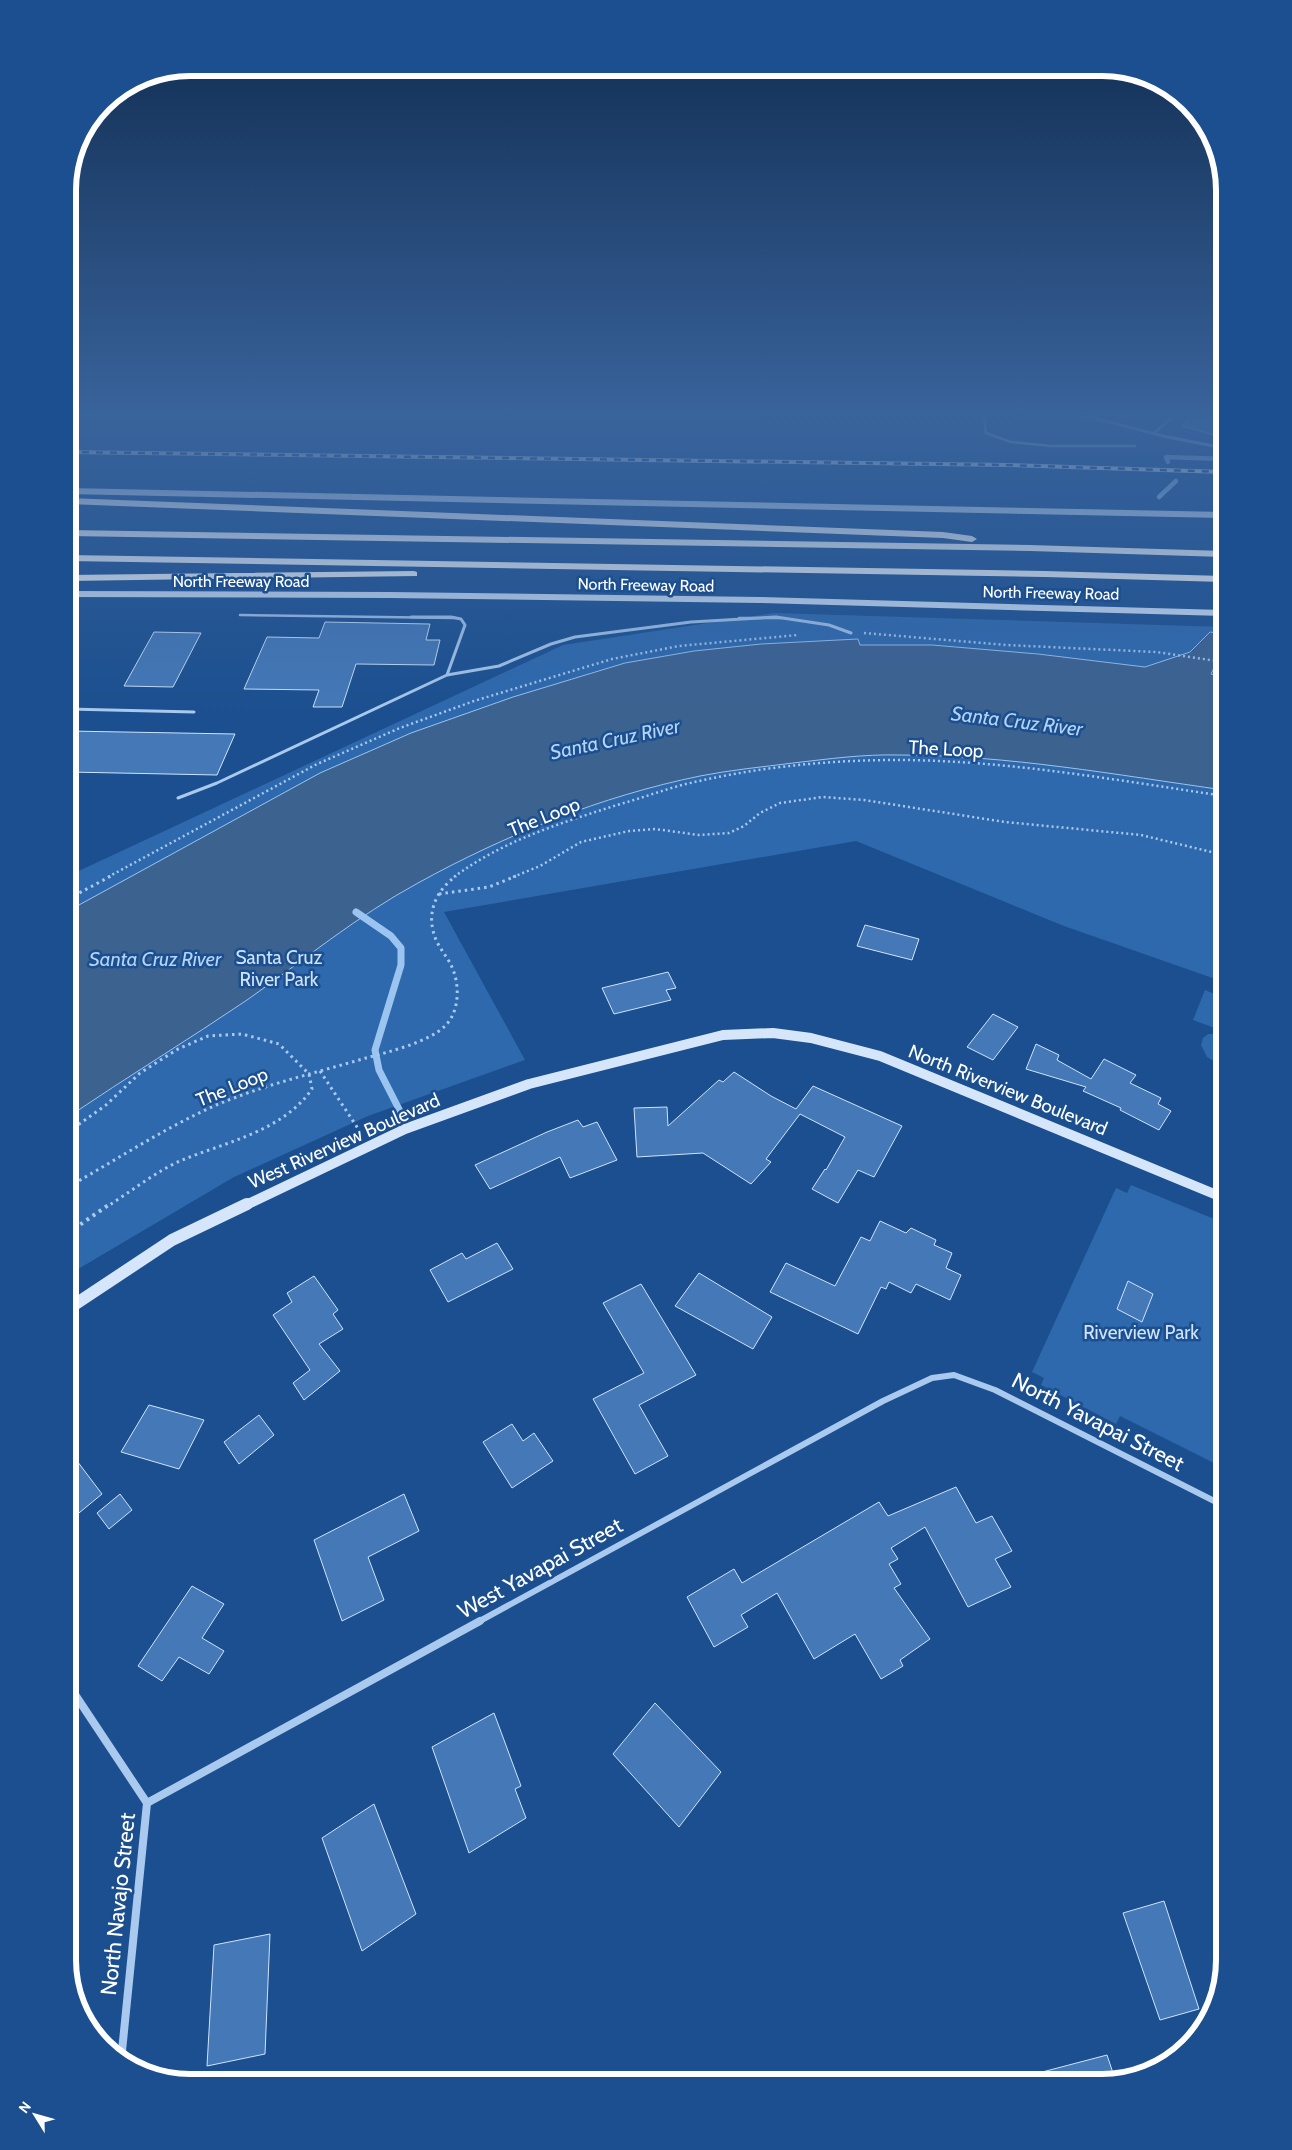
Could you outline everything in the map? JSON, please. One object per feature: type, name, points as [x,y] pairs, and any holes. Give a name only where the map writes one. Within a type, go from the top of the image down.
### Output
[{"type":"highway","points":[[386,513],[944,535],[1030,548]]},
{"type":"highway","points":[[76,533],[1030,548],[1216,554]]},
{"type":"highway","points":[[76,558],[1216,579]]},
{"type":"highway","points":[[76,578],[778,570]]},
{"type":"main road","points":[[1168,513],[1216,515]]},
{"type":"main road","name":"North Freeway Road","points":[[76,594],[390,595],[760,600],[1216,612]]},
{"type":"main road","name":"West Riverview Boulevard","points":[[76,1304],[172,1240],[405,1129],[529,1084],[699,1040],[723,1035],[773,1033]]},
{"type":"main road","name":"North Riverview Boulevard","points":[[773,1033],[811,1038],[880,1056],[1216,1195]]},
{"type":"street","name":"North Yavapai Street","points":[[954,1376],[995,1390],[1216,1502]]},
{"type":"street","name":"West Yavapai Street","points":[[147,1803],[890,1398],[932,1378],[954,1376]]},
{"type":"street","name":"North Navajo Street","points":[[76,1696],[147,1803],[122,2051]]},
{"type":"lane","points":[[240,615],[451,617],[461,620],[465,625],[447,675]]},
{"type":"lane","points":[[178,798],[225,780],[447,675],[488,670],[507,664],[564,639],[714,618],[775,618],[820,622],[851,633]]},
{"type":"lane","points":[[76,709],[194,712]]},
{"type":"path","points":[[851,633],[1006,645],[1156,652],[1216,661]]},
{"type":"path","points":[[76,895],[317,764],[400,728],[474,701],[612,659],[679,646],[806,634]]},
{"type":"path","name":"The Loop","points":[[76,1183],[207,1110],[273,1085],[350,1063],[438,1032],[451,1019],[456,1005],[457,988],[452,967],[433,935],[431,914],[438,894],[445,884],[470,865],[530,836],[590,813],[684,785],[747,773],[844,762],[896,760],[956,762],[1062,772],[1216,795]]},
{"type":"path","points":[[438,894],[489,887],[540,866],[581,842],[629,831],[655,829],[699,835],[730,833],[744,826],[760,813],[780,803],[823,797],[864,800],[1005,822],[1140,835],[1216,853]]},
{"type":"path","points":[[76,1126],[106,1105],[140,1074],[178,1049],[208,1036],[242,1034],[279,1044],[308,1074],[312,1089],[303,1102],[282,1117],[244,1138],[178,1162],[76,1227]]},
{"type":"path","points":[[320,1071],[370,1146]]},
{"type":"green space","name":"Santa Cruz River Park","points":[[774,613],[1216,627],[1216,979],[1064,926],[856,841],[444,912],[525,1060],[368,1116],[234,1177],[76,1270],[76,872],[563,645]]},
{"type":"green space","points":[[1205,990],[1216,995],[1216,1029],[1193,1020]]},
{"type":"green space","points":[[1208,1034],[1216,1034],[1216,1062],[1207,1057],[1201,1045],[1203,1038]]},
{"type":"green space","name":"Riverview Park","points":[[1131,1185],[1216,1220],[1216,1464],[1120,1416],[1116,1424],[1041,1385],[1044,1378],[1032,1372],[1116,1188],[1127,1193]]},
{"type":"water","name":"Santa Cruz River","points":[[1210,632],[1216,633],[1216,664],[1211,674],[1216,675],[1216,789],[1022,762],[981,758],[886,755],[833,758],[723,772],[663,784],[627,794],[520,833],[451,865],[395,896],[352,924],[247,1000],[76,1112],[76,907],[320,773],[411,733],[513,697],[625,663],[694,651],[761,644],[858,639],[860,645],[932,645],[1038,654],[1145,667],[1190,652]]},
{"type":"building","points":[[325,622],[430,624],[426,640],[440,640],[434,665],[356,664],[342,707],[313,707],[319,690],[244,689],[267,637],[319,638]]},
{"type":"building","points":[[154,632],[201,633],[173,687],[124,686]]},
{"type":"building","points":[[76,731],[235,734],[217,775],[76,772]]},
{"type":"building","points":[[865,925],[919,939],[912,960],[857,946]]},
{"type":"building","points":[[668,972],[676,988],[666,990],[671,1000],[614,1014],[602,988]]},
{"type":"building","points":[[993,1014],[1018,1027],[993,1060],[967,1047]]},
{"type":"building","points":[[1036,1044],[1059,1055],[1057,1060],[1091,1079],[1104,1059],[1136,1075],[1130,1083],[1161,1098],[1158,1104],[1171,1111],[1159,1130],[1120,1110],[1121,1108],[1083,1091],[1086,1087],[1026,1069]]},
{"type":"building","points":[[734,1072],[771,1096],[796,1109],[813,1086],[902,1126],[874,1177],[858,1170],[838,1203],[812,1189],[826,1170],[845,1137],[800,1114],[766,1159],[771,1162],[751,1184],[703,1153],[637,1157],[634,1108],[667,1107],[668,1126],[719,1080],[723,1082]]},
{"type":"building","points":[[578,1120],[583,1127],[597,1122],[617,1160],[570,1178],[560,1157],[490,1189],[475,1165],[547,1132]]},
{"type":"building","points":[[880,1221],[906,1233],[911,1228],[936,1240],[934,1245],[952,1253],[946,1268],[961,1275],[950,1300],[916,1284],[911,1293],[889,1282],[886,1289],[881,1287],[858,1334],[770,1292],[786,1263],[835,1286],[861,1237],[870,1241]]},
{"type":"building","points":[[497,1243],[513,1269],[448,1302],[430,1270],[462,1253],[466,1259]]},
{"type":"building","points":[[699,1273],[772,1317],[753,1349],[675,1306]]},
{"type":"building","points":[[314,1276],[338,1310],[333,1314],[343,1329],[319,1344],[340,1371],[304,1400],[293,1383],[310,1370],[273,1315],[292,1302],[287,1293]]},
{"type":"building","points":[[1128,1281],[1153,1294],[1142,1322],[1117,1309]]},
{"type":"building","points":[[641,1284],[696,1375],[639,1405],[668,1456],[635,1474],[593,1399],[644,1373],[603,1303]]},
{"type":"building","points":[[149,1405],[204,1420],[179,1469],[121,1452]]},
{"type":"building","points":[[259,1415],[274,1435],[239,1464],[224,1442]]},
{"type":"building","points":[[512,1424],[523,1441],[534,1433],[553,1461],[512,1488],[483,1442]]},
{"type":"building","points":[[76,1460],[102,1494],[76,1515]]},
{"type":"building","points":[[956,1487],[976,1523],[992,1516],[1012,1551],[995,1559],[1011,1587],[968,1607],[925,1527],[891,1548],[898,1559],[889,1564],[901,1584],[894,1588],[930,1639],[900,1660],[903,1666],[881,1679],[855,1634],[814,1659],[777,1593],[741,1615],[748,1627],[714,1647],[687,1597],[734,1569],[742,1583],[879,1502],[888,1516]]},
{"type":"building","points":[[120,1494],[132,1510],[109,1529],[97,1513]]},
{"type":"building","points":[[404,1494],[419,1531],[368,1557],[384,1600],[342,1621],[314,1540]]},
{"type":"building","points":[[192,1586],[224,1604],[202,1638],[224,1651],[209,1674],[179,1657],[162,1681],[138,1666]]},
{"type":"building","points":[[655,1703],[721,1772],[679,1827],[613,1754]]},
{"type":"building","points":[[494,1713],[521,1786],[515,1789],[526,1818],[469,1853],[432,1747]]},
{"type":"building","points":[[374,1804],[416,1914],[362,1951],[322,1838]]},
{"type":"building","points":[[1164,1901],[1199,2009],[1160,2020],[1123,1913]]},
{"type":"building","points":[[270,1934],[265,2054],[207,2066],[214,1945]]},
{"type":"building","points":[[1107,2055],[1113,2073],[1102,2074],[1035,2074]]},
{"type":"waterway","points":[[356,912],[391,936],[401,948],[401,965],[375,1050],[379,1070],[404,1119]]}]
